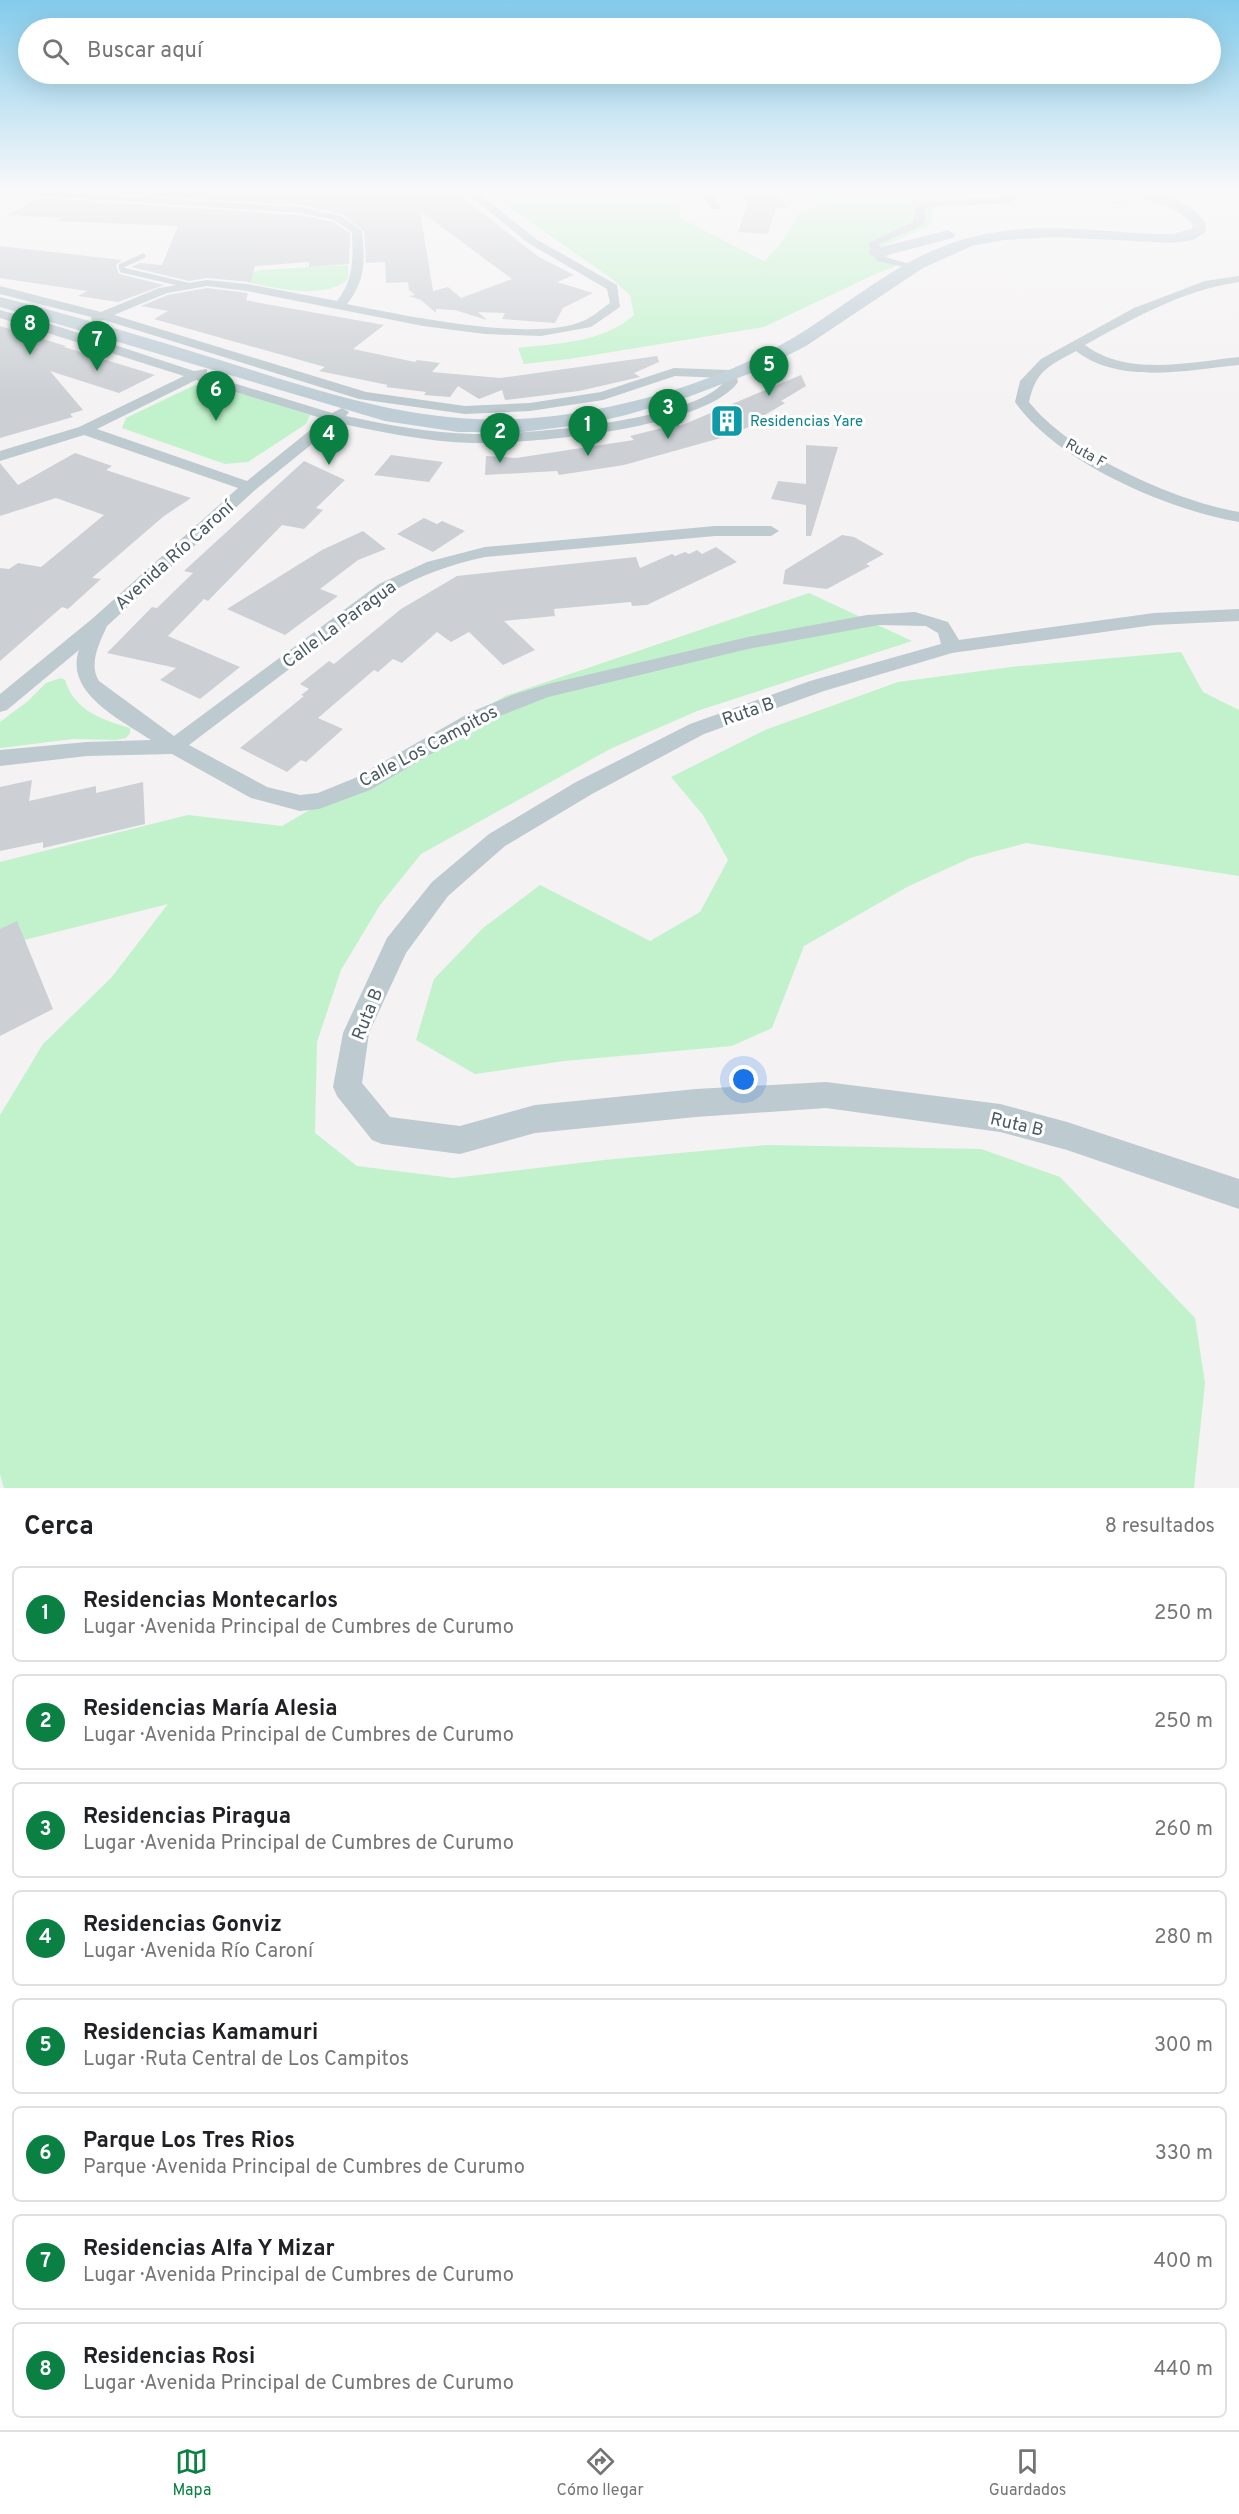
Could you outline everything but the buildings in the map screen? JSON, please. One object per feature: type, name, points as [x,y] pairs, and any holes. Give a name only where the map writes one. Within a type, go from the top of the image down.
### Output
[{"type":"main road","points":[[822,306],[905,258]]},
{"type":"main road","points":[[0,302],[84,324],[350,406],[401,418],[456,426],[536,425],[632,408],[674,396],[775,355],[933,258]]},
{"type":"main road","points":[[729,374],[746,349]]},
{"type":"street","points":[[340,306],[357,285],[358,258]]},
{"type":"street","points":[[65,333],[152,293],[188,285],[227,285],[458,327],[515,333],[563,331],[584,326],[609,314],[616,304],[613,287],[563,258]]},
{"type":"street","points":[[881,258],[914,268]]},
{"type":"street","name":"Ruta F","points":[[1239,279],[1209,283],[1138,311],[1046,362],[1027,381],[1022,402],[1028,414],[1065,442],[1157,493],[1212,512],[1239,517]]},
{"type":"street","points":[[0,291],[103,316],[364,396],[396,403],[465,410],[510,409],[584,400],[622,391],[674,372],[729,374],[731,382],[723,391],[691,405],[630,422],[543,436],[448,437],[332,418],[0,314]]},
{"type":"street","points":[[1078,346],[1095,359],[1124,366],[1197,365],[1239,361]]},
{"type":"street","points":[[0,456],[84,430],[231,356]]},
{"type":"street","name":"Avenida Río Caroní","points":[[0,705],[99,623],[249,487],[332,418],[350,406]]},
{"type":"street","points":[[84,430],[249,487]]},
{"type":"street","name":"Calle La Paragua","points":[[173,747],[385,588],[430,565],[485,552],[715,531],[771,531]]},
{"type":"street","name":"Ruta B","points":[[1239,615],[1154,620],[951,647],[817,687],[698,729],[584,788],[498,840],[440,889],[396,946],[356,1033],[347,1087],[382,1130],[460,1140],[535,1119],[696,1103],[826,1095],[1000,1118],[1066,1136],[1239,1194]]},
{"type":"street","name":"Calle Los Campitos","points":[[99,623],[85,653],[82,670],[91,687],[173,747],[271,798],[301,803],[327,798],[363,783],[469,721],[513,701],[741,643],[898,617],[925,620],[944,626],[950,634],[951,647]]},
{"type":"street","points":[[0,758],[87,749],[173,747]]},
{"type":"lane","points":[[138,258],[121,266],[122,270],[188,285]]},
{"type":"green space","points":[[583,258],[759,258],[764,261],[767,258],[889,258],[896,266],[764,327],[569,359],[524,364],[518,348],[564,343],[594,336],[622,324],[634,315],[630,295]]},
{"type":"green space","points":[[348,265],[348,279],[324,290],[294,290],[236,280],[261,270]]},
{"type":"green space","points":[[210,384],[310,415],[306,424],[248,462],[225,464],[122,428],[126,418],[195,385]]},
{"type":"green space","points":[[809,593],[912,641],[697,711],[610,749],[421,854],[380,905],[341,970],[317,1042],[315,1133],[357,1166],[453,1178],[604,1160],[766,1145],[981,1149],[1060,1177],[1195,1318],[1205,1383],[1194,1488],[4,1488],[0,1474],[0,1115],[43,1044],[111,978],[168,904],[0,946],[0,862],[188,815],[282,826],[505,696]]},
{"type":"green space","points":[[1181,652],[1203,692],[1239,710],[1239,876],[1026,843],[970,858],[907,887],[804,946],[772,1028],[732,1046],[564,1061],[475,1074],[416,1040],[434,979],[483,928],[540,885],[650,941],[700,912],[728,860],[703,815],[671,777],[765,730],[898,682],[1011,667]]},
{"type":"green space","points":[[61,678],[65,680],[75,699],[90,712],[130,728],[130,733],[126,738],[116,740],[73,739],[0,748],[0,722],[28,701],[46,683]]},
{"type":"place","name":"Residencias Rosi","points":[[30,355]]},
{"type":"place","name":"Residencias Alfa Y Mizar","points":[[97,371]]},
{"type":"place","name":"Residencias Kamamuri","points":[[769,396]]},
{"type":"place","name":"Parque Los Tres Rios","points":[[216,421]]},
{"type":"place","name":"Residencias Yare","points":[[727,421]]},
{"type":"place","name":"Residencias Piragua","points":[[668,439]]},
{"type":"place","name":"Residencias Montecarlos","points":[[588,456]]},
{"type":"place","name":"Residencias María Alesia","points":[[500,463]]},
{"type":"place","name":"Residencias Gonviz","points":[[329,465]]}]
